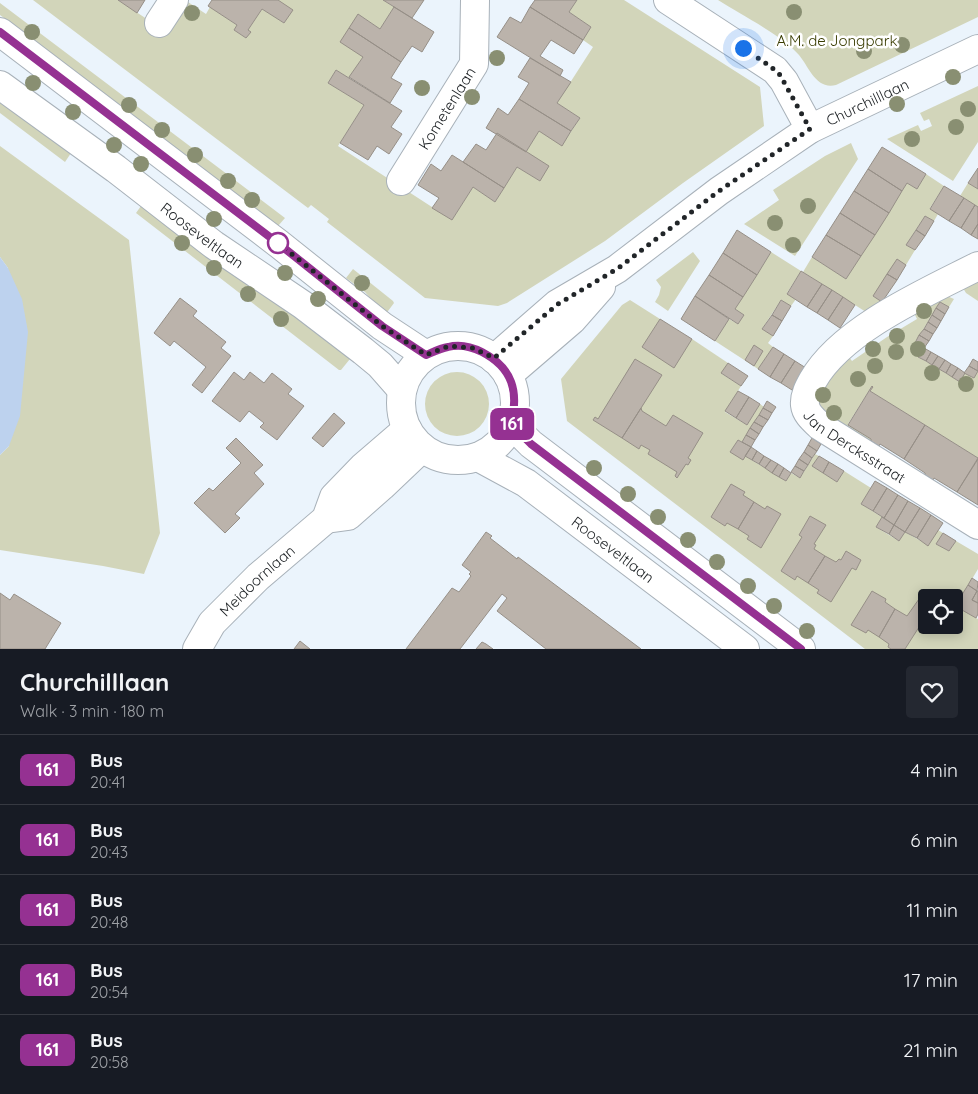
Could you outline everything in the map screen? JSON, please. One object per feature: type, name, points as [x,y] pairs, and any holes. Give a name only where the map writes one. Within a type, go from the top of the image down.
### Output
[{"type":"main road","points":[[159,23],[174,0]]},
{"type":"main road","name":"Kometenlaan","points":[[401,181],[474,64],[475,0]]},
{"type":"main road","points":[[668,0],[775,70],[784,82],[810,129]]},
{"type":"main road","points":[[0,32],[279,244],[382,326],[426,355]]},
{"type":"main road","name":"Churchilllaan","points":[[501,367],[572,320],[617,269],[719,191],[810,129],[978,49]]},
{"type":"main road","name":"Rooseveltlaan","points":[[0,85],[116,169],[214,245],[303,305],[356,345],[380,365],[402,390]]},
{"type":"main road","name":"Jan Dercksstraat","points":[[978,266],[897,309],[842,345],[818,371],[808,390],[805,404],[810,417],[820,426],[978,524]]},
{"type":"main road","points":[[449,346],[473,348],[501,367],[514,391],[515,407],[506,435],[498,444],[478,456],[458,460],[439,457],[415,438],[402,417],[402,390],[411,370],[426,355],[449,346]]},
{"type":"main road","points":[[511,424],[531,444],[801,649]]},
{"type":"main road","name":"Meidoornlaan","points":[[197,649],[212,622],[258,576],[326,519],[334,497],[364,466],[415,438]]},
{"type":"main road","name":"Rooseveltlaan","points":[[478,456],[526,483],[744,649]]},
{"type":"green space","points":[[33,0],[118,0],[165,31],[185,0],[206,14],[210,7],[237,25],[234,30],[246,38],[250,32],[248,30],[262,9],[284,23],[292,10],[278,0],[383,0],[394,7],[380,29],[358,14],[363,57],[349,78],[336,70],[328,83],[364,105],[338,146],[452,220],[473,187],[495,202],[517,167],[540,181],[526,152],[539,131],[562,145],[580,118],[557,103],[593,47],[583,40],[591,27],[569,12],[577,0],[624,0],[760,87],[764,126],[605,241],[507,303],[498,306],[425,298],[327,222],[329,219],[311,205],[308,208]]},
{"type":"green space","name":"A.M. de Jongpark","points":[[718,0],[978,0],[978,17],[836,85],[829,86],[818,81],[799,55],[782,40]]},
{"type":"green space","points":[[0,3],[285,218],[278,226],[0,15]]},
{"type":"green space","points":[[978,86],[978,142],[953,181],[887,139],[918,125],[921,131],[932,126],[929,119],[924,121],[920,113]]},
{"type":"green space","points":[[0,101],[71,153],[65,162],[0,113]]},
{"type":"green space","points":[[851,143],[858,159],[795,256],[744,224],[779,200],[773,190],[825,156]]},
{"type":"green space","points":[[0,146],[129,240],[160,533],[144,574],[0,550],[0,455],[9,446],[8,268],[0,257]]},
{"type":"green space","points":[[926,174],[944,186],[930,208],[938,214],[934,221],[925,216],[906,245],[915,250],[906,265],[873,296],[882,302],[866,312],[803,272],[812,257],[846,279],[907,183],[917,189]]},
{"type":"green space","points":[[968,183],[978,189],[978,207],[960,196]]},
{"type":"green space","points":[[141,206],[354,354],[339,370],[136,213]]},
{"type":"green space","points":[[693,252],[700,261],[668,311],[655,302],[661,287],[656,280]]},
{"type":"green space","points":[[771,252],[801,271],[787,293],[796,299],[791,306],[781,300],[762,329],[773,336],[768,343],[773,347],[758,369],[715,341],[729,319],[738,324],[744,315],[735,309]]},
{"type":"green space","points":[[353,269],[393,301],[394,303],[385,315],[365,292],[346,278]]},
{"type":"green space","points":[[978,275],[978,301],[966,293],[963,288]]},
{"type":"green space","points":[[947,296],[954,299],[949,307],[940,302],[915,343],[924,348],[919,357],[959,381],[965,373],[974,378],[978,371],[978,458],[870,391],[872,386],[848,424],[871,439],[871,441],[814,406],[814,399],[845,352],[852,361],[917,319],[912,309]]},
{"type":"green space","points":[[630,300],[660,319],[643,347],[674,367],[692,339],[728,363],[722,374],[741,386],[725,412],[747,425],[760,404],[764,407],[742,442],[738,440],[730,452],[745,456],[786,481],[791,473],[800,478],[815,454],[819,456],[812,466],[837,482],[844,471],[871,488],[861,504],[882,517],[876,527],[899,541],[905,532],[928,545],[938,530],[943,533],[936,544],[949,551],[956,541],[978,554],[978,569],[963,594],[963,589],[918,589],[918,634],[963,634],[963,610],[978,619],[978,649],[865,649],[567,421],[561,379],[622,305]]},
{"type":"green space","points":[[457,372],[475,378],[483,386],[489,404],[483,422],[475,430],[457,436],[439,430],[431,422],[425,404],[431,386],[439,378]]},
{"type":"water","points":[[0,257],[8,268],[22,299],[28,332],[20,416],[9,446],[0,455]]},
{"type":"building","points":[[118,0],[145,0],[137,13]]},
{"type":"building","points":[[212,0],[278,0],[293,10],[284,23],[262,9],[248,30],[251,32],[246,38],[234,30],[237,25],[208,6]]},
{"type":"building","points":[[383,0],[424,0],[412,18]]},
{"type":"building","points":[[535,0],[577,0],[569,12],[591,27],[583,40],[530,7]]},
{"type":"building","points":[[394,7],[434,32],[422,52],[412,46],[401,62],[349,28],[358,14],[380,29]]},
{"type":"building","points":[[530,7],[583,40],[574,54],[551,40],[540,56],[563,70],[560,76],[497,37],[510,17],[521,23]]},
{"type":"building","points":[[349,28],[401,62],[391,78],[402,84],[390,103],[349,77],[363,57],[340,42]]},
{"type":"building","points":[[530,58],[571,82],[557,103],[580,118],[571,131],[519,99],[529,83],[518,77]]},
{"type":"building","points":[[336,70],[402,111],[391,127],[402,134],[389,154],[377,146],[368,160],[340,143],[364,105],[328,83]]},
{"type":"building","points":[[519,99],[571,131],[562,146],[539,131],[526,152],[486,128],[498,108],[508,115]]},
{"type":"building","points":[[497,133],[549,166],[540,181],[517,167],[504,188],[463,162],[476,144],[486,150]]},
{"type":"building","points":[[882,147],[926,174],[917,189],[907,183],[902,191],[868,169]]},
{"type":"building","points":[[452,155],[504,188],[495,202],[473,187],[452,220],[432,208],[439,198],[418,185],[431,164],[441,171]]},
{"type":"building","points":[[978,168],[978,189],[968,183]]},
{"type":"building","points":[[868,169],[902,191],[889,213],[854,191]]},
{"type":"building","points":[[944,186],[964,198],[949,221],[930,209]]},
{"type":"building","points":[[854,191],[889,213],[875,235],[840,213]]},
{"type":"building","points":[[964,198],[975,205],[961,228],[949,221]]},
{"type":"building","points":[[975,205],[978,207],[978,224],[971,235],[961,228]]},
{"type":"building","points":[[840,213],[875,235],[861,256],[826,235]]},
{"type":"building","points":[[925,216],[934,221],[925,236],[916,230]]},
{"type":"building","points":[[978,224],[978,239],[971,235]]},
{"type":"building","points":[[737,230],[771,252],[757,275],[723,253]]},
{"type":"building","points":[[916,230],[925,236],[915,250],[906,245]]},
{"type":"building","points":[[826,235],[861,256],[846,279],[812,257]]},
{"type":"building","points":[[723,253],[757,275],[743,297],[709,275]]},
{"type":"building","points":[[897,259],[906,265],[897,280],[887,274]]},
{"type":"building","points":[[801,271],[822,284],[807,307],[787,294]]},
{"type":"building","points":[[887,274],[897,280],[882,302],[873,296]]},
{"type":"building","points":[[709,275],[743,297],[735,309],[744,315],[738,324],[695,296]]},
{"type":"building","points":[[822,284],[832,290],[817,313],[807,307]]},
{"type":"building","points":[[832,290],[843,297],[828,320],[817,313]]},
{"type":"building","points":[[695,296],[729,319],[715,341],[681,319]]},
{"type":"building","points":[[843,297],[855,305],[840,328],[828,320]]},
{"type":"building","points":[[180,298],[197,311],[193,316],[226,342],[221,348],[231,356],[202,393],[192,385],[206,367],[174,341],[170,346],[154,333]]},
{"type":"building","points":[[781,300],[791,306],[782,321],[772,315]]},
{"type":"building","points":[[940,302],[949,307],[945,314],[936,308]]},
{"type":"building","points":[[936,308],[945,314],[941,321],[932,315]]},
{"type":"building","points":[[772,315],[782,321],[773,336],[762,329]]},
{"type":"building","points":[[932,315],[941,321],[937,328],[928,322]]},
{"type":"building","points":[[660,319],[692,339],[674,368],[642,347]]},
{"type":"building","points":[[928,322],[937,328],[933,334],[924,329]]},
{"type":"building","points":[[924,329],[933,334],[929,341],[919,335]]},
{"type":"building","points":[[919,335],[929,341],[924,348],[915,343]]},
{"type":"building","points":[[754,345],[763,351],[754,366],[745,360]]},
{"type":"building","points":[[773,347],[784,354],[770,377],[758,369]]},
{"type":"building","points":[[924,348],[931,352],[926,361],[918,357]]},
{"type":"building","points":[[931,352],[938,356],[932,365],[926,361]]},
{"type":"building","points":[[784,354],[795,361],[781,383],[770,377]]},
{"type":"building","points":[[938,356],[945,360],[939,369],[932,365]]},
{"type":"building","points":[[635,359],[662,375],[622,438],[593,420],[595,417],[598,419]]},
{"type":"building","points":[[973,359],[978,362],[978,371],[969,366]]},
{"type":"building","points":[[945,360],[951,364],[946,373],[939,369]]},
{"type":"building","points":[[795,361],[806,368],[792,390],[781,383]]},
{"type":"building","points":[[728,363],[748,376],[741,386],[721,373]]},
{"type":"building","points":[[951,364],[958,368],[952,377],[946,373]]},
{"type":"building","points":[[969,366],[978,371],[974,378],[964,373]]},
{"type":"building","points":[[958,368],[965,373],[960,382],[952,377]]},
{"type":"building","points":[[234,372],[244,380],[250,372],[264,383],[272,373],[292,389],[288,394],[304,406],[277,440],[260,427],[264,423],[249,411],[240,422],[212,401]]},
{"type":"building","points":[[872,386],[870,391],[925,425],[904,459],[880,444],[879,446],[848,425]]},
{"type":"building","points":[[738,391],[749,397],[736,418],[725,411]]},
{"type":"building","points":[[749,397],[760,404],[747,425],[736,418]]},
{"type":"building","points":[[767,401],[776,407],[772,413],[763,408]]},
{"type":"building","points":[[641,408],[642,411],[666,426],[673,415],[703,433],[688,458],[691,460],[677,478],[675,476],[677,472],[648,454],[650,450],[641,445],[639,449],[622,438]]},
{"type":"building","points":[[763,408],[772,413],[768,420],[759,415]]},
{"type":"building","points":[[334,413],[345,423],[323,447],[312,438]]},
{"type":"building","points":[[759,415],[768,420],[763,427],[754,422]]},
{"type":"building","points":[[754,422],[763,427],[759,434],[750,428]]},
{"type":"building","points":[[925,425],[978,458],[957,492],[934,478],[933,480],[904,459]]},
{"type":"building","points":[[750,428],[759,434],[755,440],[746,435]]},
{"type":"building","points":[[746,435],[755,440],[751,447],[742,442]]},
{"type":"building","points":[[236,438],[263,465],[254,473],[264,484],[235,514],[240,518],[225,533],[194,503],[209,488],[213,491],[241,463],[226,448]]},
{"type":"building","points":[[812,438],[821,444],[817,451],[808,445]]},
{"type":"building","points":[[738,440],[751,447],[743,460],[730,452]]},
{"type":"building","points":[[808,445],[817,451],[812,458],[804,452]]},
{"type":"building","points":[[751,447],[757,451],[752,460],[745,456]]},
{"type":"building","points":[[757,451],[764,456],[759,464],[752,460]]},
{"type":"building","points":[[804,452],[812,458],[808,465],[799,459]]},
{"type":"building","points":[[764,456],[771,460],[765,468],[759,464]]},
{"type":"building","points":[[819,456],[829,462],[823,473],[812,466]]},
{"type":"building","points":[[799,459],[808,465],[804,471],[795,466]]},
{"type":"building","points":[[978,459],[978,505],[957,492]]},
{"type":"building","points":[[771,460],[778,464],[772,473],[765,468]]},
{"type":"building","points":[[829,462],[844,471],[837,482],[823,473]]},
{"type":"building","points":[[778,464],[784,468],[779,477],[772,473]]},
{"type":"building","points":[[795,466],[804,471],[800,478],[791,472]]},
{"type":"building","points":[[784,468],[791,473],[786,481],[779,477]]},
{"type":"building","points":[[875,481],[887,488],[873,511],[861,504]]},
{"type":"building","points":[[731,484],[745,492],[743,495],[754,502],[738,529],[727,523],[725,526],[711,517]]},
{"type":"building","points":[[887,488],[898,495],[884,518],[873,511]]},
{"type":"building","points":[[898,495],[908,501],[894,525],[884,518]]},
{"type":"building","points":[[908,501],[920,508],[905,532],[894,525]]},
{"type":"building","points":[[754,502],[765,509],[767,506],[781,514],[761,548],[747,539],[749,536],[738,529]]},
{"type":"building","points":[[920,508],[931,515],[917,538],[905,532]]},
{"type":"building","points":[[931,515],[943,523],[928,546],[917,538]]},
{"type":"building","points":[[810,516],[826,525],[814,544],[816,545],[814,549],[825,556],[808,583],[797,576],[795,580],[781,571],[802,537],[799,535]]},
{"type":"building","points":[[882,517],[894,525],[889,534],[876,527]]},
{"type":"building","points":[[894,525],[905,532],[899,541],[889,534]]},
{"type":"building","points":[[486,532],[492,536],[490,538],[517,559],[518,557],[641,649],[546,649],[497,611],[507,598],[502,594],[460,649],[406,649],[452,588],[459,592],[471,576],[469,574],[471,572],[462,565]]},
{"type":"building","points":[[943,533],[956,541],[949,551],[936,544]]},
{"type":"building","points":[[846,551],[861,560],[856,570],[852,568],[831,602],[817,593],[819,590],[808,583],[825,556],[836,562],[839,559],[841,560]]},
{"type":"building","points":[[972,578],[978,582],[977,591],[968,585]]},
{"type":"building","points":[[968,585],[977,591],[972,600],[978,603],[976,618],[963,611],[963,593]]},
{"type":"building","points":[[872,591],[886,599],[885,602],[895,609],[879,637],[868,630],[866,633],[851,625]]},
{"type":"building","points":[[978,591],[978,603],[972,600]]},
{"type":"building","points":[[0,593],[10,600],[14,594],[61,623],[45,649],[0,649]]},
{"type":"building","points":[[918,600],[918,629],[905,649],[891,649],[888,647],[889,644],[879,637],[895,609],[907,616]]},
{"type":"building","points":[[300,641],[310,649],[294,649]]},
{"type":"building","points":[[482,642],[486,644],[493,649],[476,649]]},
{"type":"bus line","name":"161","points":[[0,32],[279,244],[382,326],[426,355],[449,346],[473,348],[494,358],[508,375],[514,391],[515,407],[511,424],[531,444],[801,649]]},
{"type":"route","points":[[278,243],[382,326],[426,355],[449,346],[473,348],[494,358],[558,304],[617,269],[719,191],[810,129],[780,75],[743,48]]}]
